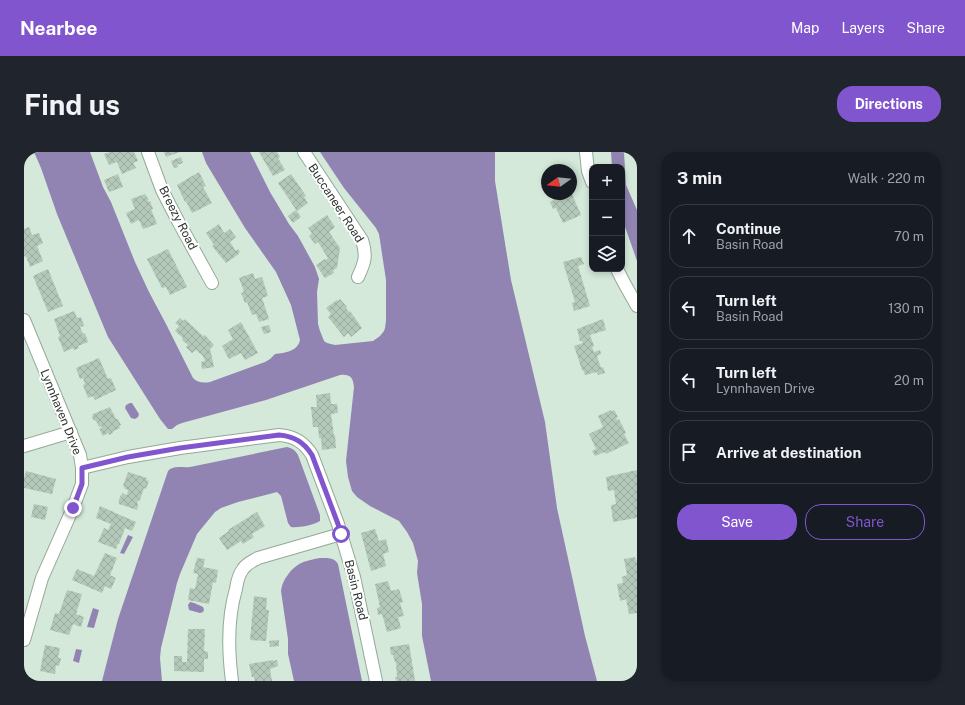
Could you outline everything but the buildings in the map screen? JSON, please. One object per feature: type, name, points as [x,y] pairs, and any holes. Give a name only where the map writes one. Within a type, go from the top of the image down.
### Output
[{"type":"street","name":"Breezy Road","points":[[148,152],[162,190],[212,282]]},
{"type":"street","name":"Buccaneer Road","points":[[304,152],[362,240],[365,250],[365,259],[358,277]]},
{"type":"street","points":[[586,152],[589,174]]},
{"type":"street","points":[[618,272],[637,306]]},
{"type":"street","name":"Lynnhaven Drive","points":[[24,320],[71,432],[80,455],[82,468],[82,484],[42,578],[25,632]]},
{"type":"street","points":[[24,446],[71,432]]},
{"type":"street","name":"Basin Road","points":[[82,468],[128,457],[180,448],[279,435],[294,438],[301,442],[308,448],[312,455],[338,524],[354,577],[376,681]]},
{"type":"street","points":[[232,681],[228,639],[235,590],[239,575],[244,568],[250,562],[258,558],[341,534]]},
{"type":"shaded area","points":[[34,152],[90,152],[103,187],[111,202],[135,262],[193,378],[199,382],[210,382],[265,362],[275,354],[290,351],[297,347],[300,340],[291,305],[276,272],[245,228],[206,163],[202,152],[250,152],[270,192],[298,236],[315,267],[319,279],[317,292],[318,324],[324,341],[335,345],[373,341],[384,331],[386,321],[386,280],[379,234],[376,228],[344,188],[320,152],[495,152],[495,181],[511,280],[545,422],[557,508],[585,636],[597,681],[431,681],[422,636],[422,604],[417,573],[418,561],[413,543],[399,521],[370,506],[357,497],[352,491],[348,477],[346,461],[354,387],[352,379],[346,375],[340,375],[266,400],[182,423],[172,429],[168,429],[160,419],[108,337],[57,214]]},
{"type":"shaded area","points":[[611,152],[624,152],[625,164],[612,164]]},
{"type":"shaded area","points":[[625,168],[626,185],[637,210],[637,261],[625,227]]},
{"type":"shaded area","points":[[132,403],[139,414],[135,419],[131,418],[125,408],[126,405]]},
{"type":"shaded area","points":[[287,447],[296,452],[298,455],[320,515],[320,521],[306,526],[291,527],[288,523],[281,496],[277,492],[238,502],[221,508],[215,512],[197,534],[177,583],[161,648],[160,658],[162,681],[102,681],[118,619],[168,471],[175,467],[190,467]]},
{"type":"shaded area","points":[[128,535],[133,537],[124,554],[120,553]]},
{"type":"shaded area","points":[[320,558],[332,559],[338,564],[362,681],[294,681],[288,654],[288,639],[281,589],[290,572],[297,565]]},
{"type":"shaded area","points":[[190,602],[203,607],[203,612],[200,613],[189,610],[188,605]]},
{"type":"shaded area","points":[[93,608],[99,610],[94,628],[87,627]]},
{"type":"shaded area","points":[[76,649],[82,650],[79,663],[73,661]]},
{"type":"route","points":[[73,508],[82,484],[82,468],[128,457],[180,448],[279,435],[294,438],[308,448],[312,455],[341,534]]}]
